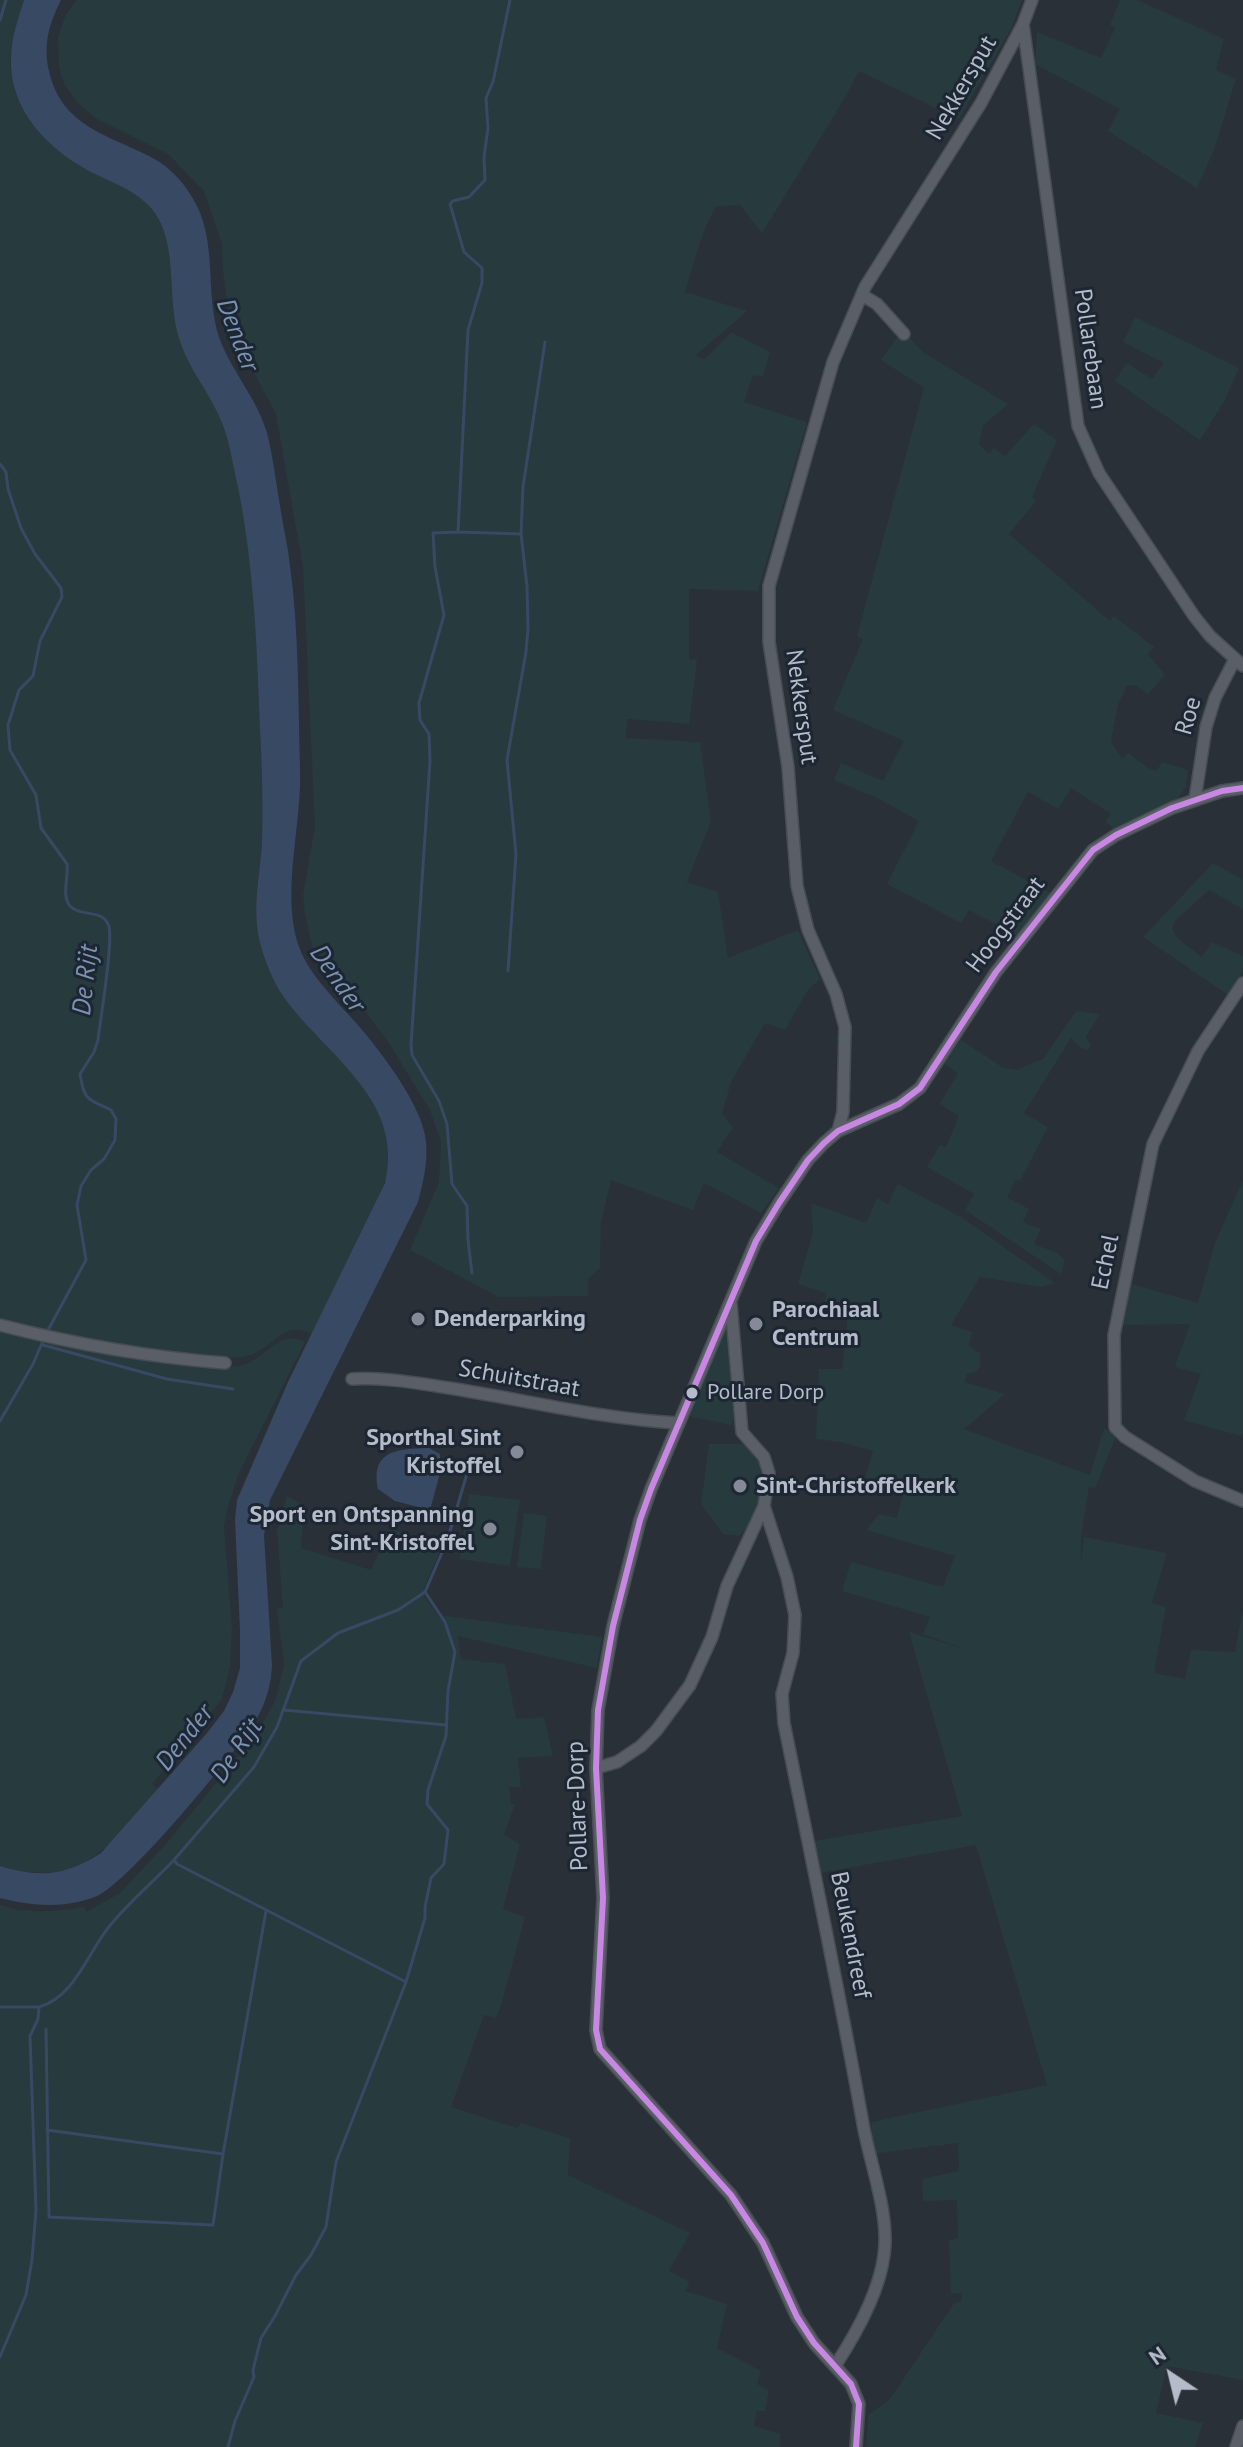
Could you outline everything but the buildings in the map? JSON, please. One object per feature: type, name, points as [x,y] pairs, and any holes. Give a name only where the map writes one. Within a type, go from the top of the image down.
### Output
[{"type":"street","name":"Pollarebaan","points":[[1032,0],[1023,24],[1078,426],[1099,473],[1194,616],[1239,663]]},
{"type":"street","name":"Nekkersput","points":[[838,1131],[843,1112],[845,1027],[836,994],[808,930],[797,886],[788,767],[769,642],[769,586],[833,362],[862,295],[981,103],[1023,24]]},
{"type":"street","points":[[862,295],[877,304],[904,334]]},
{"type":"street","name":"Roe","points":[[1195,799],[1206,727],[1215,698],[1239,663]]},
{"type":"street","name":"Hoogstraat","points":[[838,1131],[899,1104],[920,1088],[996,972],[1093,850],[1116,835],[1195,799],[1243,788]]},
{"type":"street","name":"Echel","points":[[1243,983],[1198,1051],[1153,1144],[1114,1335],[1115,1427],[1125,1437],[1195,1481],[1243,1501]]},
{"type":"street","name":"Pollare-Dorp","points":[[838,1131],[808,1160],[756,1241],[651,1489],[622,1583],[598,1710],[596,1768],[603,1898],[596,2030],[600,2049],[731,2195],[763,2243],[797,2317],[851,2384],[859,2404],[856,2447]]},
{"type":"street","points":[[596,1768],[617,1762],[641,1746],[690,1685],[712,1637],[727,1586],[764,1506],[769,1473],[764,1457],[742,1432],[730,1300]]},
{"type":"street","points":[[0,1325],[56,1339],[225,1363]]},
{"type":"street","name":"Schuitstraat","points":[[352,1379],[380,1377],[611,1418],[678,1423]]},
{"type":"street","name":"Beukendreef","points":[[764,1506],[787,1577],[795,1615],[793,1653],[782,1694],[784,1723],[884,2223],[884,2257],[880,2277],[835,2366]]},
{"type":"street","points":[[1236,2447],[1243,2426]]},
{"type":"green space","points":[[0,0],[24,0],[12,44],[11,71],[15,91],[34,126],[48,142],[81,167],[127,189],[143,201],[156,216],[166,238],[178,335],[220,416],[234,464],[247,537],[254,611],[263,813],[256,902],[259,938],[277,987],[349,1068],[371,1099],[386,1133],[390,1151],[389,1167],[372,1215],[312,1334],[294,1330],[287,1332],[263,1349],[243,1357],[109,1344],[0,1320]]},
{"type":"green space","points":[[77,0],[1022,0],[1012,27],[959,119],[859,71],[762,233],[740,205],[716,206],[698,248],[685,292],[747,311],[695,356],[705,359],[731,332],[770,352],[763,377],[753,375],[744,402],[807,422],[758,591],[689,589],[689,659],[697,660],[689,724],[627,719],[626,738],[700,742],[711,822],[687,882],[718,892],[728,958],[798,930],[820,979],[808,990],[785,1030],[765,1023],[731,1082],[722,1114],[733,1127],[717,1152],[779,1188],[761,1213],[704,1183],[693,1210],[611,1180],[601,1222],[600,1268],[588,1279],[588,1296],[499,1297],[410,1250],[439,1182],[441,1142],[430,1110],[387,1040],[359,1003],[324,968],[313,950],[305,915],[303,896],[315,826],[303,567],[276,414],[231,329],[222,244],[204,191],[168,154],[97,119],[76,101],[64,84],[59,67],[58,37],[66,14]]},
{"type":"green space","points":[[1120,0],[1137,0],[1224,39],[1216,70],[1236,79],[1214,150],[1197,188],[1108,131],[1120,109],[1035,64],[1037,32],[1101,58],[1115,28],[1110,25]]},
{"type":"green space","points":[[1135,317],[1239,368],[1225,400],[1200,440],[1115,381],[1127,363],[1152,379],[1164,363],[1123,342]]},
{"type":"green space","points":[[902,330],[923,352],[1008,404],[983,425],[979,445],[989,454],[994,448],[1005,456],[1034,424],[1057,440],[1032,497],[1036,501],[1009,534],[1110,621],[1114,616],[1154,647],[1148,654],[1165,675],[1148,694],[1136,686],[1127,685],[1118,705],[1111,741],[1122,759],[1128,753],[1148,768],[1157,770],[1162,762],[1188,770],[1186,787],[1178,798],[1115,830],[1105,821],[1111,814],[1071,788],[1058,809],[1028,792],[991,861],[1051,893],[1018,936],[969,910],[961,923],[887,884],[919,821],[875,797],[834,780],[841,763],[883,781],[904,741],[833,710],[863,639],[857,636],[924,388],[881,360]]},
{"type":"green space","points":[[1213,863],[1243,880],[1243,909],[1209,890],[1175,921],[1172,928],[1177,938],[1202,957],[1212,942],[1243,956],[1243,971],[1230,996],[1143,937]]},
{"type":"green space","points":[[1076,1011],[1100,1014],[1086,1037],[1091,1045],[1088,1050],[1081,1048],[1071,1038],[1024,1113],[1048,1127],[1020,1181],[1016,1179],[1007,1197],[1029,1209],[1023,1222],[1041,1229],[1034,1244],[1057,1253],[1065,1260],[1061,1274],[965,1210],[974,1194],[927,1167],[940,1145],[946,1147],[959,1116],[940,1104],[958,1073],[943,1063],[961,1040],[1004,1068],[1017,1070],[1043,1059]]},
{"type":"green space","points":[[1243,1180],[1241,1436],[1184,1420],[1201,1374],[1175,1367],[1190,1324],[1121,1325],[1128,1283],[1198,1303],[1215,1243]]},
{"type":"green space","points":[[898,1184],[961,1217],[1055,1283],[1041,1287],[980,1277],[951,1325],[972,1332],[969,1346],[980,1353],[980,1366],[976,1372],[967,1374],[965,1382],[1005,1394],[964,1429],[1090,1475],[1104,1428],[1116,1436],[1095,1488],[1089,1487],[1081,1537],[1081,1563],[1084,1537],[1167,1553],[1152,1603],[1166,1607],[1154,1673],[1185,1679],[1191,1650],[1235,1652],[1243,1609],[1243,2380],[1167,2366],[1156,2413],[1203,2423],[1195,2447],[866,2447],[868,2415],[890,2399],[954,2303],[962,2300],[961,2293],[951,2294],[949,2240],[958,2238],[957,2200],[923,2201],[922,2179],[959,2171],[958,2143],[873,2154],[871,2122],[1047,2085],[976,1845],[820,1873],[814,1841],[962,1816],[909,1632],[964,1649],[923,1634],[930,1617],[842,1591],[851,1562],[943,1587],[955,1556],[866,1530],[879,1514],[897,1518],[903,1493],[864,1481],[873,1451],[816,1439],[819,1369],[842,1369],[848,1314],[824,1311],[826,1293],[798,1284],[813,1233],[811,1203],[866,1223],[877,1198],[888,1204]]},
{"type":"green space","points":[[0,1328],[217,1366],[251,1362],[288,1339],[305,1342],[239,1473],[227,1509],[224,1527],[232,1627],[230,1667],[222,1699],[152,1784],[158,1789],[109,1845],[92,1858],[53,1872],[28,1872],[0,1866]]},
{"type":"green space","points":[[726,1330],[734,1416],[732,1425],[687,1416],[722,1331]]},
{"type":"green space","points":[[709,1444],[749,1444],[766,1470],[755,1514],[739,1536],[723,1534],[701,1504]]},
{"type":"green space","name":"Sport en Ontspanning Sint-Kristoffel","points":[[469,1494],[520,1500],[510,1566],[460,1559]]},
{"type":"green space","points":[[287,1496],[304,1506],[301,1548],[371,1570],[390,1529],[443,1544],[424,1588],[424,1596],[440,1618],[446,1616],[602,1637],[597,1668],[458,1636],[461,1659],[505,1664],[516,1719],[544,1717],[553,1756],[518,1758],[521,1787],[509,1787],[511,1804],[515,1804],[504,1835],[520,1844],[503,1909],[525,1917],[500,2009],[495,2018],[484,2015],[451,2107],[517,2128],[521,2123],[570,2138],[568,2175],[690,2233],[669,2271],[690,2282],[685,2291],[727,2304],[717,2348],[761,2371],[757,2384],[769,2390],[765,2411],[757,2411],[754,2426],[780,2434],[780,2447],[0,2447],[0,1905],[42,1911],[84,1907],[86,1912],[120,1893],[164,1846],[257,1734],[276,1699],[284,1664],[277,1608],[283,1607],[277,1531]]},
{"type":"green space","points":[[524,1513],[547,1516],[541,1569],[517,1567]]},
{"type":"water","points":[[24,0],[61,0],[50,26],[47,52],[55,90],[64,105],[88,126],[165,166],[188,191],[203,222],[219,337],[263,420],[273,460],[289,558],[297,641],[300,767],[291,888],[297,941],[314,974],[395,1073],[416,1110],[426,1142],[425,1173],[418,1202],[270,1500],[264,1535],[272,1666],[260,1712],[246,1735],[181,1815],[112,1886],[85,1900],[48,1905],[0,1898],[0,1866],[52,1873],[76,1866],[101,1853],[207,1733],[224,1711],[233,1692],[240,1668],[237,1500],[288,1382],[385,1183],[388,1152],[383,1125],[371,1100],[355,1077],[279,990],[260,941],[256,911],[262,842],[262,772],[248,547],[225,431],[178,335],[166,237],[149,206],[124,188],[63,154],[35,128],[25,112],[12,77],[11,58]]},
{"type":"water","points":[[429,1448],[440,1454],[440,1473],[430,1510],[395,1501],[378,1489],[378,1466],[382,1459],[397,1451]]},
{"type":"waterway","name":"De Rijt","points":[[0,20],[6,0]]},
{"type":"waterway","points":[[472,1273],[467,1206],[452,1184],[447,1124],[439,1101],[412,1055],[411,1045],[430,761],[429,734],[420,720],[419,703],[444,615],[435,567],[433,533],[458,532],[468,330],[482,283],[482,268],[464,252],[450,204],[469,197],[485,180],[486,98],[493,82],[510,0]]},
{"type":"waterway","points":[[521,534],[523,487],[545,342]]},
{"type":"waterway","name":"De Rijt","points":[[0,464],[6,472],[8,489],[21,528],[35,554],[61,588],[62,597],[40,641],[33,676],[19,690],[8,725],[10,750],[36,795],[41,828],[67,864],[67,902],[74,909],[101,916],[108,924],[108,960],[98,1040],[80,1074],[88,1098],[111,1110],[116,1119],[115,1140],[104,1159],[91,1170],[81,1186],[77,1205],[86,1260],[0,1421]]},
{"type":"waterway","points":[[458,532],[521,534],[527,586],[526,652],[507,760],[516,854],[508,971]]},
{"type":"waterway","points":[[43,1345],[167,1379],[233,1389]]},
{"type":"waterway","name":"De Rijt","points":[[406,1982],[174,1860],[254,1767],[277,1727],[301,1661],[338,1633],[398,1610],[425,1592],[447,1541],[469,1467]]},
{"type":"waterway","points":[[228,2447],[235,2421],[254,2377],[261,2338],[326,2227],[336,2162],[406,1982],[425,1918],[431,1878],[444,1864],[448,1830],[427,1804],[428,1790],[446,1736],[448,1691],[455,1652],[445,1622],[425,1592]]},
{"type":"waterway","points":[[284,1710],[446,1725]]},
{"type":"waterway","points":[[39,2007],[51,2002],[71,1985],[108,1928],[174,1860]]},
{"type":"waterway","points":[[47,2130],[223,2154],[266,1911]]},
{"type":"waterway","points":[[0,2007],[39,2007],[38,2019],[30,2036],[36,2210],[32,2260],[26,2295],[0,2357]]},
{"type":"waterway","points":[[46,2029],[49,2217],[213,2225],[223,2154]]},
{"type":"transit line","points":[[856,2447],[859,2404],[851,2384],[814,2343],[797,2317],[763,2243],[731,2195],[600,2049],[596,2030],[603,1898],[596,1768],[598,1710],[613,1626],[651,1489],[756,1241],[808,1160],[838,1131],[899,1104],[920,1088],[996,972],[1093,850],[1116,835],[1172,808],[1222,791],[1243,788]]},
{"type":"place","name":"Denderparking","points":[[418,1319]]},
{"type":"place","name":"Parochiaal Centrum","points":[[756,1324]]},
{"type":"place","name":"Pollare Dorp","points":[[692,1393]]},
{"type":"place","name":"Sporthal Sint Kristoffel","points":[[517,1452]]},
{"type":"place","name":"Sint-Christoffelkerk","points":[[740,1486]]},
{"type":"place","name":"Sport en Ontspanning Sint-Kristoffel","points":[[490,1529]]},
{"type":"water label","name":"Dender","points":[[237,335]]},
{"type":"water label","name":"Dender","points":[[337,979]]},
{"type":"water label","name":"Dender","points":[[185,1738]]}]
